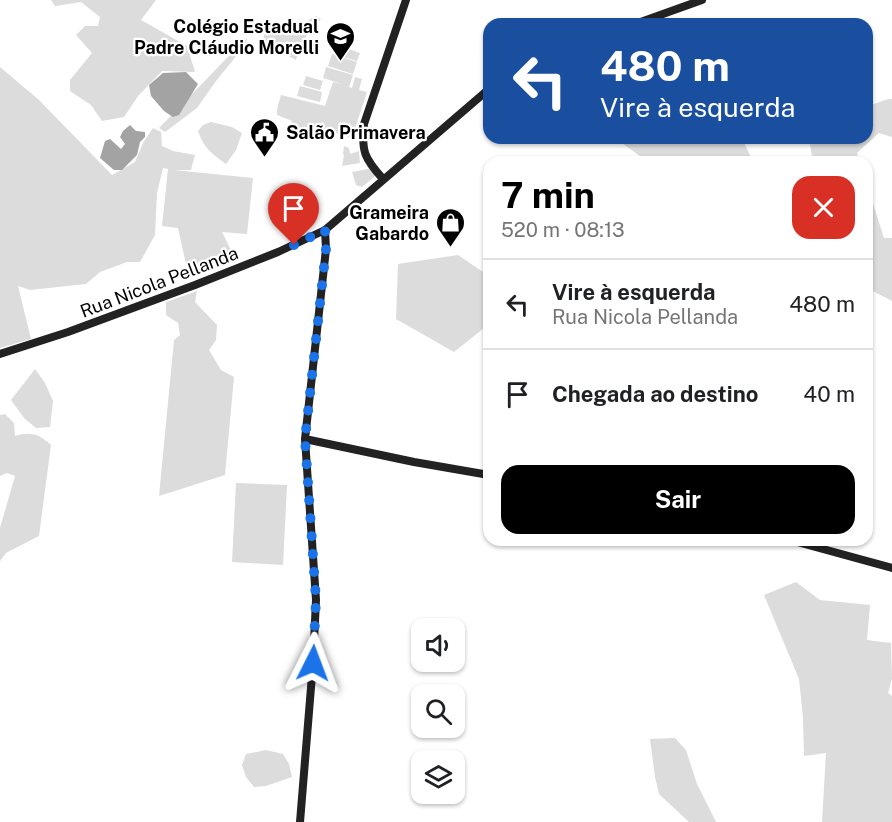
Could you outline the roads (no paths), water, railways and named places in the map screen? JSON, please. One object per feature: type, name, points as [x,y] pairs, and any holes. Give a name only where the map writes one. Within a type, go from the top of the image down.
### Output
[{"type":"main road","points":[[406,0],[364,124],[364,151],[371,166],[384,179],[483,94]]},
{"type":"main road","points":[[652,18],[702,0]]},
{"type":"main road","name":"Rua Nicola Pellanda","points":[[0,354],[68,332],[278,252],[325,230],[384,179]]},
{"type":"main road","points":[[300,822],[316,600],[305,439],[326,249],[325,230]]},
{"type":"main road","points":[[305,439],[483,474]]},
{"type":"main road","points":[[812,546],[892,568]]},
{"type":"place","name":"Colégio Estadual Padre Cláudio Morelli","points":[[340,62]]},
{"type":"place","name":"Salão Primavera","points":[[265,158]]},
{"type":"place","name":"Grameira Gabardo","points":[[450,248]]}]
